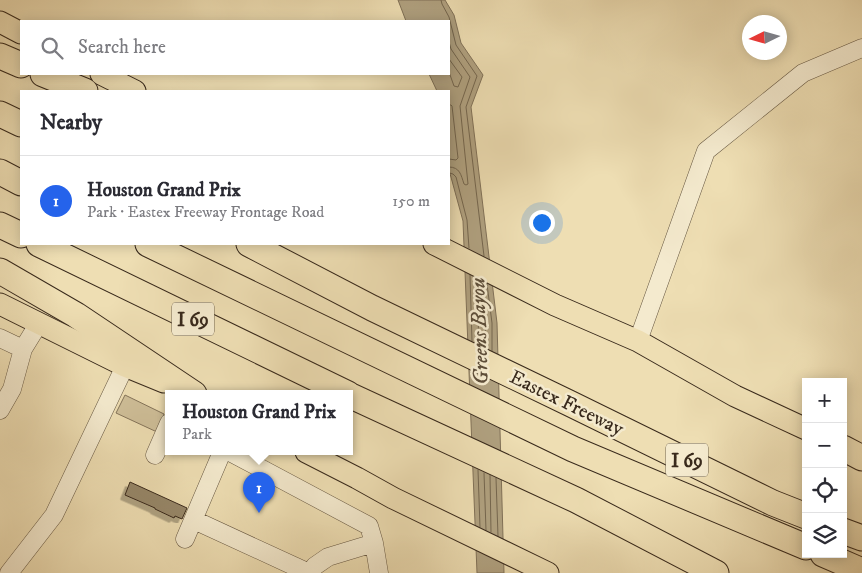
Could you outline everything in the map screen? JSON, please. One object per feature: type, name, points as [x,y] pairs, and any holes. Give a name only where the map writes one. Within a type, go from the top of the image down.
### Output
[{"type":"highway","points":[[0,56],[20,65]]},
{"type":"highway","points":[[45,75],[83,90]]},
{"type":"highway","points":[[0,114],[20,124]]},
{"type":"highway","points":[[0,172],[20,182]]},
{"type":"highway","points":[[0,225],[20,235]]},
{"type":"highway","name":"I 69","points":[[41,245],[338,390]]},
{"type":"highway","name":"I 69","points":[[150,245],[574,449],[802,545]]},
{"type":"highway","name":"Eastex Freeway","points":[[251,245],[372,308],[802,514]]},
{"type":"highway","points":[[0,271],[76,315],[184,390]]},
{"type":"highway","name":"I 69","points":[[353,397],[576,500],[716,573]]},
{"type":"highway","points":[[847,449],[862,458]]},
{"type":"highway","points":[[847,532],[862,538]]},
{"type":"highway","points":[[832,558],[862,571]]},
{"type":"main road","points":[[0,22],[20,32]]},
{"type":"main road","points":[[103,75],[133,90]]},
{"type":"main road","points":[[436,245],[555,304],[638,341],[735,396],[802,427]]},
{"type":"main road","points":[[0,304],[124,366],[181,390]]},
{"type":"main road","points":[[847,448],[862,453]]},
{"type":"main road","points":[[312,455],[393,498],[548,573]]},
{"type":"lane","points":[[638,341],[706,151],[804,72],[862,48]]},
{"type":"lane","points":[[0,410],[12,389],[23,349],[40,323]]},
{"type":"lane","points":[[0,338],[23,349]]},
{"type":"lane","points":[[9,573],[54,515],[124,366]]},
{"type":"lane","points":[[155,455],[165,432]]},
{"type":"lane","points":[[185,539],[221,455]]},
{"type":"lane","points":[[236,455],[369,526],[379,573]]},
{"type":"lane","points":[[194,520],[310,573],[314,566],[328,557],[374,543]]},
{"type":"shaded area","points":[[125,395],[164,414],[157,432],[116,413]]},
{"type":"water","name":"Greens Bayou","points":[[398,0],[445,0],[454,15],[461,43],[483,75],[471,107],[497,323],[504,573],[477,573],[463,221],[450,174],[450,90],[437,90],[429,75],[450,75],[450,20],[406,20]]},
{"type":"building","points":[[130,482],[187,508],[182,519],[175,516],[174,518],[125,495]]},
{"type":"place","name":"Houston Grand Prix","points":[[259,513]]}]
